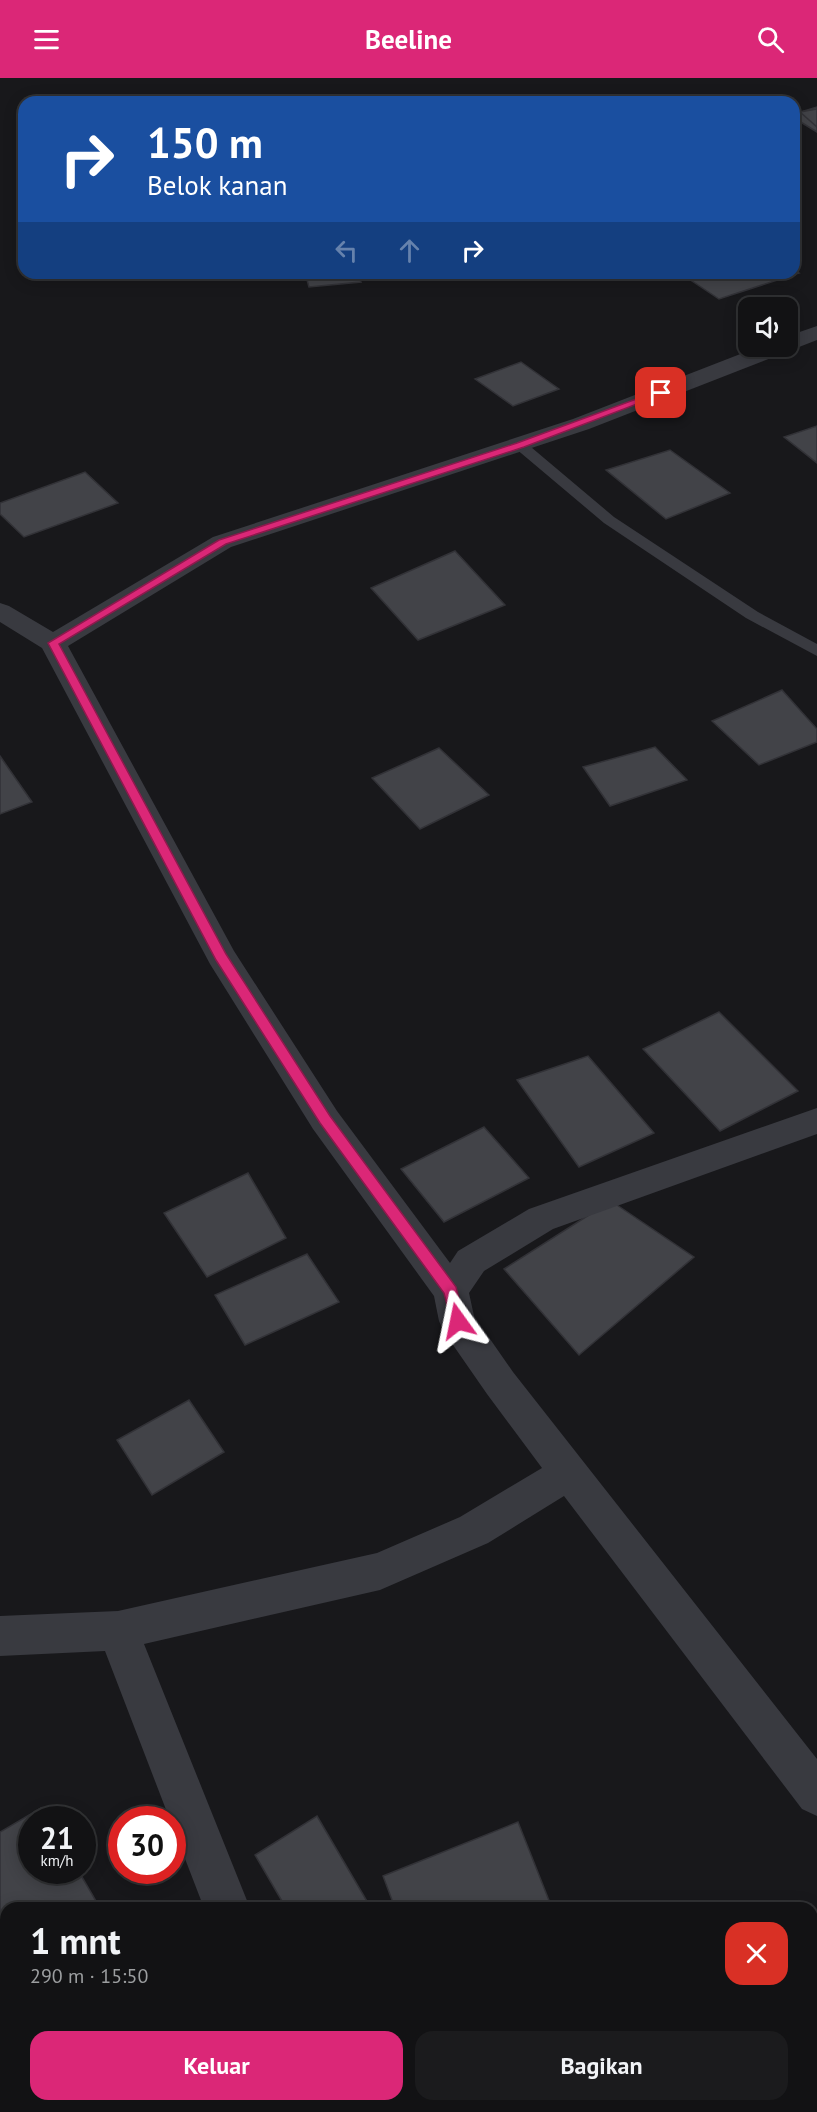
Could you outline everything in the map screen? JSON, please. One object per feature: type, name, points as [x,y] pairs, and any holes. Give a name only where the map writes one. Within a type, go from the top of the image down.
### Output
[{"type":"street","points":[[798,340],[817,332]]},
{"type":"street","points":[[53,643],[222,542],[581,424],[754,357]]},
{"type":"street","points":[[0,611],[53,643],[221,956],[325,1119],[451,1291],[458,1321],[500,1383],[817,1794]]},
{"type":"street","points":[[451,1291],[471,1261],[542,1219],[817,1121]]},
{"type":"street","points":[[0,1636],[118,1630],[380,1571],[474,1530],[569,1472]]},
{"type":"street","points":[[118,1630],[225,1902]]},
{"type":"lane","points":[[520,445],[609,520],[752,615],[817,651]]},
{"type":"building","points":[[817,107],[817,132],[800,122],[800,112]]},
{"type":"building","points":[[817,109],[817,127],[800,112]]},
{"type":"building","points":[[307,279],[359,279],[361,282],[309,287]]},
{"type":"building","points":[[689,279],[781,279],[719,299]]},
{"type":"building","points":[[521,362],[559,389],[513,406],[475,379]]},
{"type":"building","points":[[817,426],[817,463],[784,437]]},
{"type":"building","points":[[670,450],[730,493],[666,519],[606,470]]},
{"type":"building","points":[[85,472],[118,503],[24,537],[0,514],[0,503]]},
{"type":"building","points":[[455,551],[505,605],[418,640],[371,588]]},
{"type":"building","points":[[782,690],[817,729],[817,742],[759,765],[712,721]]},
{"type":"building","points":[[655,747],[687,780],[610,806],[583,767]]},
{"type":"building","points":[[439,748],[489,795],[420,829],[372,778]]},
{"type":"building","points":[[0,756],[32,802],[0,814]]},
{"type":"building","points":[[719,1012],[798,1091],[720,1131],[643,1049]]},
{"type":"building","points":[[588,1056],[654,1133],[579,1167],[517,1080]]},
{"type":"building","points":[[484,1127],[529,1178],[444,1222],[401,1169]]},
{"type":"building","points":[[248,1173],[286,1238],[207,1277],[164,1213]]},
{"type":"building","points":[[611,1201],[694,1257],[579,1355],[504,1269]]},
{"type":"building","points":[[307,1254],[339,1302],[245,1345],[215,1295]]},
{"type":"building","points":[[189,1400],[224,1452],[152,1495],[117,1440]]},
{"type":"building","points":[[317,1816],[367,1902],[282,1902],[255,1855]]},
{"type":"building","points":[[18,1821],[18,1884],[86,1884],[96,1901],[95,1902],[0,1902],[0,1832]]},
{"type":"building","points":[[518,1822],[550,1902],[393,1902],[383,1876]]},
{"type":"route","points":[[458,1321],[451,1291],[325,1119],[221,956],[53,643],[222,542],[520,445],[661,393]]}]
